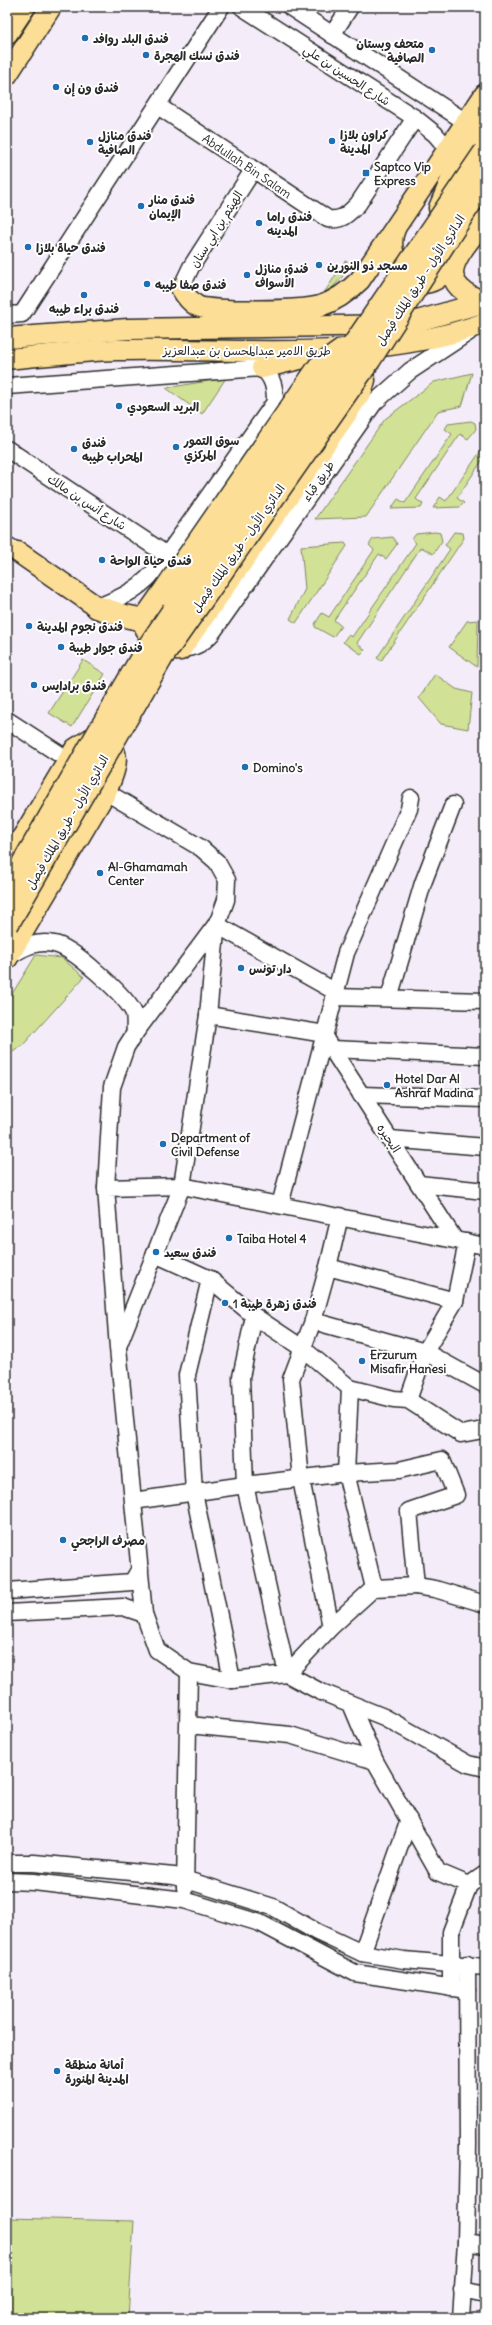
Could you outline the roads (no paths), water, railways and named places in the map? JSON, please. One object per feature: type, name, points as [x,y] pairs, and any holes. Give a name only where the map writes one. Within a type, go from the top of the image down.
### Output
[{"type":"highway","points":[[428,235],[476,125]]},
{"type":"highway","name":"الدائري الأول - طريق الملك فيصل","points":[[7,892],[145,652],[485,152]]},
{"type":"highway","name":"الدائري الأول - طريق الملك فيصل","points":[[7,925],[162,657],[370,359],[485,180]]},
{"type":"highway","points":[[454,227],[485,196]]},
{"type":"highway","points":[[357,340],[319,367],[144,620],[146,629],[154,640],[166,648],[180,649],[361,390],[370,359]]},
{"type":"highway","points":[[97,607],[120,615],[144,620]]},
{"type":"main road","points":[[7,34],[25,7]]},
{"type":"main road","points":[[7,74],[51,7]]},
{"type":"main road","points":[[252,311],[286,328],[319,307],[345,295],[360,280],[448,149],[476,125],[485,94]]},
{"type":"main road","points":[[399,220],[394,231],[392,243],[393,256],[398,267],[407,276],[418,282],[431,282],[439,278],[455,261],[485,220]]},
{"type":"main road","points":[[455,261],[452,272],[458,287],[464,293],[485,302]]},
{"type":"main road","points":[[181,288],[186,297],[198,306],[252,311],[319,307]]},
{"type":"main road","name":"طريق الامير عبدالمحسن بن عبدالعزيز","points":[[7,338],[128,329],[286,328],[403,325],[485,302]]},
{"type":"main road","name":"طريق الامير عبدالمحسن بن عبدالعزيز","points":[[7,359],[114,350],[329,350],[401,345],[454,334],[481,325]]},
{"type":"main road","points":[[262,368],[297,361],[329,350]]},
{"type":"main road","points":[[12,548],[97,607]]},
{"type":"main road","points":[[7,863],[62,756],[92,738],[105,740],[115,751],[117,765],[106,792],[8,958]]},
{"type":"street","points":[[14,315],[158,106],[221,7]]},
{"type":"street","name":"شارع الحسين بن علي","points":[[242,7],[415,118],[436,134],[448,149]]},
{"type":"street","points":[[290,7],[476,125]]},
{"type":"street","points":[[332,35],[350,7]]},
{"type":"street","name":"Abdullah Bin Salam","points":[[158,106],[328,219],[338,220],[346,216],[358,204],[415,118]]},
{"type":"street","name":"الهيثم بن ابي سنان","points":[[181,288],[191,267],[253,170]]},
{"type":"street","name":"طريق قباء","points":[[180,649],[193,648],[203,643],[212,633],[374,402],[410,371],[481,325]]},
{"type":"street","points":[[7,386],[262,368],[270,376],[275,389],[275,402],[168,555],[146,582],[116,600],[97,607]]},
{"type":"street","name":"شارع أنس بن مالك","points":[[7,449],[168,555]]},
{"type":"street","points":[[7,720],[62,756]]},
{"type":"street","points":[[106,792],[201,848],[217,862],[227,880],[226,900],[217,923],[126,1047],[112,1087],[106,1188],[118,1348],[144,1614],[157,1650],[190,1672],[232,1680],[288,1674],[319,1691],[384,1717],[468,1764],[485,1768]]},
{"type":"street","points":[[280,1204],[327,1040],[335,994],[346,953],[409,809],[411,798]]},
{"type":"street","points":[[389,998],[423,883],[452,805]]},
{"type":"street","points":[[217,923],[335,994],[389,998],[485,1001]]},
{"type":"street","points":[[118,1348],[182,1186],[208,1015],[217,923]]},
{"type":"street","points":[[8,958],[24,946],[39,943],[55,944],[78,956],[122,997],[130,1007],[134,1013],[135,1033]]},
{"type":"street","points":[[208,1015],[327,1040],[485,1056]]},
{"type":"street","name":"البحيره","points":[[327,1040],[419,1184],[461,1241]]},
{"type":"street","points":[[361,1095],[485,1099]]},
{"type":"street","points":[[390,1139],[485,1147]]},
{"type":"street","points":[[419,1184],[485,1191]]},
{"type":"street","points":[[106,1188],[182,1186],[280,1204],[485,1246]]},
{"type":"street","points":[[331,1627],[300,1479],[291,1379],[313,1321],[340,1216]]},
{"type":"street","points":[[408,1400],[426,1352],[454,1301],[461,1241]]},
{"type":"street","points":[[155,1254],[210,1279],[254,1316],[302,1348],[350,1388],[394,1399],[408,1400],[462,1434],[483,1430],[485,1428]]},
{"type":"street","points":[[328,1267],[454,1301]]},
{"type":"street","points":[[210,1279],[187,1375],[194,1492],[232,1680]]},
{"type":"street","points":[[254,1316],[241,1377],[245,1484],[288,1674]]},
{"type":"street","points":[[313,1321],[426,1352],[485,1385]]},
{"type":"street","points":[[350,1388],[346,1473],[374,1588]]},
{"type":"street","points":[[133,1501],[245,1484],[346,1473],[399,1470],[442,1460],[456,1495],[409,1511],[416,1586]]},
{"type":"street","points":[[7,1591],[132,1582],[140,1569]]},
{"type":"street","points":[[288,1674],[331,1627],[374,1588],[416,1586],[435,1589],[485,1604]]},
{"type":"street","points":[[7,1613],[123,1607],[144,1614]]},
{"type":"street","points":[[184,1900],[186,1879],[190,1672]]},
{"type":"street","points":[[351,1704],[375,1761],[438,1872],[469,1884]]},
{"type":"street","points":[[189,1725],[290,1735],[375,1761]]},
{"type":"street","points":[[362,1953],[409,1820]]},
{"type":"street","points":[[7,1863],[34,1863],[174,1876],[273,1907],[317,1932],[362,1953],[404,1960],[467,1964],[485,1967]]},
{"type":"street","points":[[34,1863],[34,1882]]},
{"type":"street","points":[[461,2318],[466,2242],[468,2144],[459,1989],[450,1963],[451,1932],[469,1884],[485,1874]]},
{"type":"street","points":[[7,1882],[34,1882],[184,1900],[260,1923],[355,1973],[378,1978],[459,1989]]},
{"type":"street","points":[[459,1989],[467,1964]]},
{"type":"street","points":[[466,2242],[485,2245]]},
{"type":"street","points":[[462,2290],[485,2295]]},
{"type":"place","name":"فندق البلد روافد","points":[[85,38]]},
{"type":"place","name":"متحف وبستان الصافية","points":[[432,50]]},
{"type":"place","name":"فندق نسك الهجرة","points":[[146,55]]},
{"type":"place","name":"فندق ون إن","points":[[56,87]]},
{"type":"place","name":"كراون بلازا المدينة","points":[[332,141]]},
{"type":"place","name":"فندق منازل الصافية","points":[[90,142]]},
{"type":"place","name":"Saptco Vip Express","points":[[366,173]]},
{"type":"place","name":"فندق منار الإيمان","points":[[141,206]]},
{"type":"place","name":"فندق راما المدينه","points":[[259,223]]},
{"type":"place","name":"فندق حیاة بلازا","points":[[28,247]]},
{"type":"place","name":"مسجد ذو النورين","points":[[319,265]]},
{"type":"place","name":"فندق منازل الأسواف","points":[[247,275]]},
{"type":"place","name":"فندق صفا طيبه","points":[[147,284]]},
{"type":"place","name":"فندق براء طيبه","points":[[84,295]]},
{"type":"place","name":"البريد السعودي","points":[[119,406]]},
{"type":"place","name":"سوق التمور المركزي","points":[[176,447]]},
{"type":"place","name":"فندق المحراب طيبه","points":[[74,449]]},
{"type":"place","name":"فندق حياة الواحة","points":[[102,560]]},
{"type":"place","name":"فندق نجوم المدينة","points":[[29,626]]},
{"type":"place","name":"فندق جوار طيبة","points":[[61,647]]},
{"type":"place","name":"فندق برادايس","points":[[34,685]]},
{"type":"place","name":"Domino's","points":[[245,767]]},
{"type":"place","name":"Al-Ghamamah Center","points":[[100,873]]},
{"type":"place","name":"دار تونس","points":[[241,968]]},
{"type":"place","name":"Hotel Dar Al Ashraf Madina","points":[[387,1085]]},
{"type":"place","name":"Department of Civil Defense","points":[[163,1144]]},
{"type":"place","name":"Taiba Hotel 4","points":[[229,1238]]},
{"type":"place","name":"فندق سعيد","points":[[156,1252]]},
{"type":"place","name":"فندق زهرة طيبة 1","points":[[225,1303]]},
{"type":"place","name":"Erzurum Misafir Hanesi","points":[[362,1361]]},
{"type":"place","name":"مصرف الراجحي","points":[[63,1540]]},
{"type":"place","name":"أمانة منطقة المدينة المنورة","points":[[57,2071]]}]
